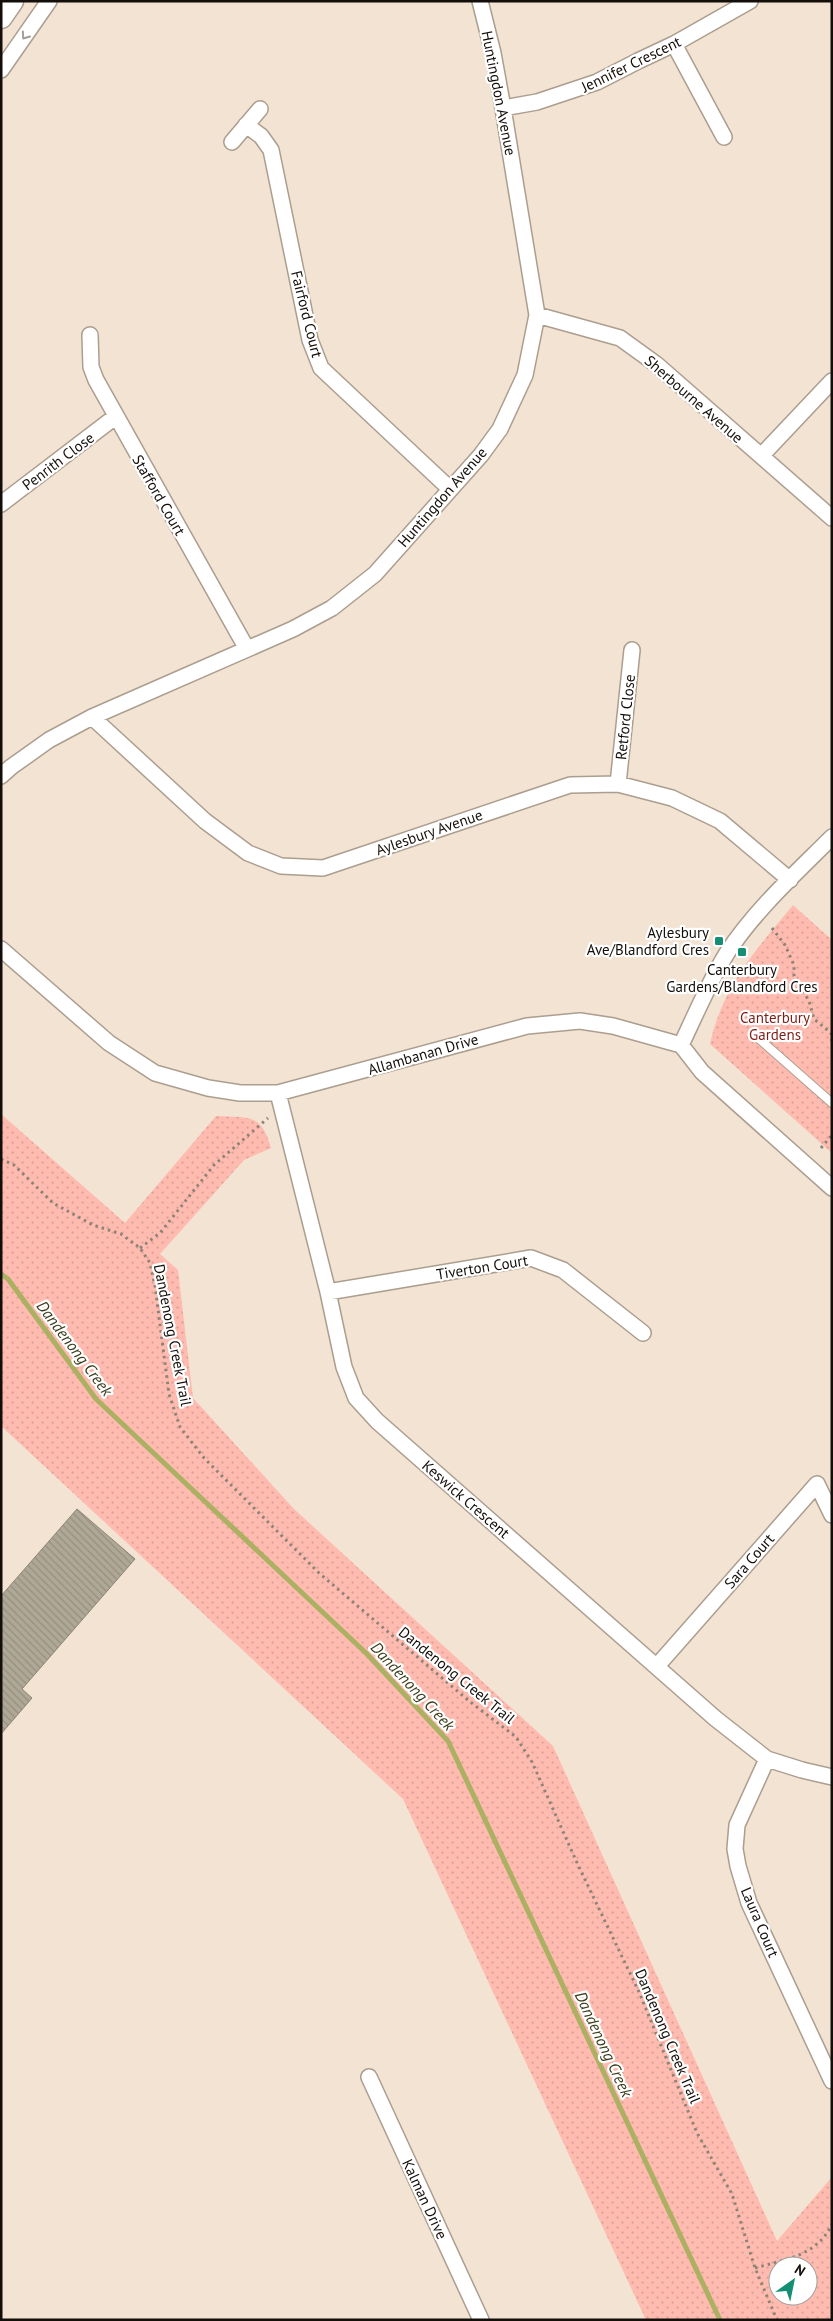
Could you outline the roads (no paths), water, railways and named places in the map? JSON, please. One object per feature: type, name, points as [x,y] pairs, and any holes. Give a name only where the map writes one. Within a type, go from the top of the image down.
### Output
[{"type":"main road","points":[[1,17],[12,1]]},
{"type":"street","points":[[1,70],[50,1]]},
{"type":"street","name":"Huntingdon Avenue","points":[[1,776],[49,740],[92,718],[313,620],[352,593],[375,574],[481,455],[500,429],[515,400],[531,350],[537,315],[503,108],[493,53],[480,1]]},
{"type":"street","name":"Jennifer Crescent","points":[[503,108],[537,102],[576,90],[674,44],[750,1]]},
{"type":"street","points":[[674,44],[724,137]]},
{"type":"street","points":[[232,142],[260,109]]},
{"type":"street","name":"Fairford Court","points":[[246,125],[261,136],[271,150],[310,340],[321,368],[450,489]]},
{"type":"street","name":"Sherbourne Avenue","points":[[537,315],[620,338],[656,364],[832,518]]},
{"type":"street","name":"Stafford Court","points":[[90,336],[91,367],[115,417],[247,649]]},
{"type":"street","points":[[761,456],[832,381]]},
{"type":"street","name":"Penrith Close","points":[[1,504],[115,417]]},
{"type":"street","name":"Retford Close","points":[[618,784],[632,650]]},
{"type":"street","name":"Aylesbury Avenue","points":[[92,718],[206,821],[248,853],[281,866],[322,868],[570,785],[618,784],[672,798],[720,821],[790,880]]},
{"type":"street","points":[[832,837],[760,912],[729,951],[710,983],[681,1045],[702,1072],[832,1188]]},
{"type":"street","name":"Allambanan Drive","points":[[1,949],[109,1043],[155,1073],[208,1088],[240,1093],[278,1093],[484,1037],[527,1026],[551,1023],[580,1021],[613,1026],[681,1045]]},
{"type":"street","name":"Keswick Crescent","points":[[278,1093],[328,1292],[344,1368],[356,1398],[377,1421],[716,1719],[767,1758],[802,1770],[832,1776]]},
{"type":"street","name":"Tiverton Court","points":[[328,1292],[531,1258],[563,1270],[643,1333]]},
{"type":"street","name":"Sara Court","points":[[657,1666],[817,1484],[832,1516]]},
{"type":"street","name":"Laura Court","points":[[767,1758],[737,1825],[735,1849],[738,1866],[749,1903],[832,2081]]},
{"type":"street","name":"Kalman Drive","points":[[370,2077],[481,2320]]},
{"type":"lane","points":[[757,1037],[832,1102]]},
{"type":"waterway","name":"Dandenong Creek","points":[[1,1274],[8,1279],[96,1399],[366,1653],[448,1741],[720,2320]]},
{"type":"place","name":"Aylesbury Ave/Blandford Cres","points":[[719,941]]},
{"type":"place","name":"Canterbury Gardens/Blandford Cres","points":[[742,952]]},
{"type":"park label","name":"Canterbury Gardens","points":[[775,1026]]}]
